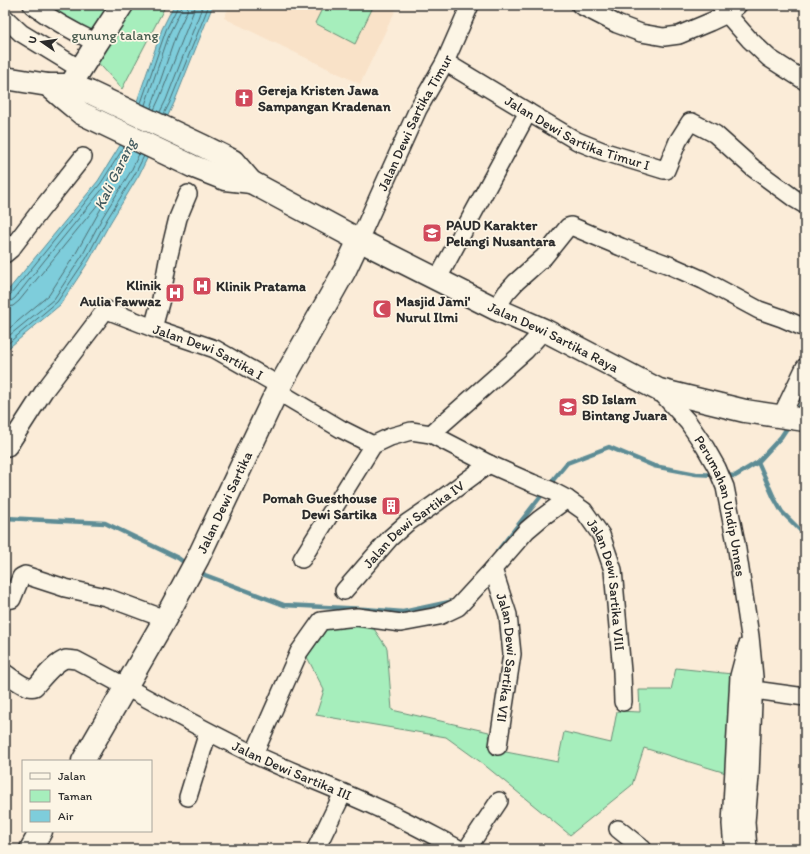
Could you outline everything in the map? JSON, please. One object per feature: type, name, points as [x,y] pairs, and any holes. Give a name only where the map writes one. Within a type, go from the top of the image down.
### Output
[{"type":"main road","points":[[5,78],[70,86],[122,5]]},
{"type":"main road","name":"Jalan Dewi Sartika Raya","points":[[70,86],[81,113],[192,166],[225,179],[251,182]]},
{"type":"main road","name":"Jalan Dewi Sartika Raya","points":[[70,86],[203,146],[233,162],[251,182],[359,240],[496,309],[544,330],[660,390],[745,411],[791,418]]},
{"type":"main road","name":"Jalan Dewi Sartika","points":[[84,760],[166,619],[176,597],[198,558],[279,388],[345,270],[359,240]]},
{"type":"main road","points":[[31,849],[40,832]]},
{"type":"street","points":[[32,5],[72,31],[97,43]]},
{"type":"street","name":"Jalan Dewi Sartika Timur","points":[[359,240],[418,109],[445,62],[470,5]]},
{"type":"street","points":[[580,5],[617,24],[641,33],[664,37],[679,34],[710,22],[733,10],[749,39],[768,58],[805,81]]},
{"type":"street","points":[[5,18],[21,33],[70,86]]},
{"type":"street","name":"Jalan Dewi Sartika Timur I","points":[[445,62],[577,140],[629,160],[664,170],[666,170],[678,142],[690,122],[692,122],[715,134],[753,168],[795,199],[804,201]]},
{"type":"street","points":[[437,280],[528,112]]},
{"type":"street","points":[[5,254],[11,249],[83,156]]},
{"type":"street","name":"Jalan Dewi Sartika I","points":[[188,194],[178,218],[169,255],[161,299],[153,328],[215,349],[279,388],[341,429],[373,446]]},
{"type":"street","points":[[496,309],[506,293],[544,257],[568,227],[571,226],[669,265],[703,280],[759,310],[805,328]]},
{"type":"street","points":[[8,447],[44,390],[104,312],[107,310],[153,328]]},
{"type":"street","points":[[431,434],[525,351],[544,330]]},
{"type":"street","points":[[791,418],[805,367]]},
{"type":"street","name":"Perumahan Undip Unnes","points":[[660,390],[688,422],[717,468],[725,487],[736,543],[750,636],[754,690],[750,776],[733,849]]},
{"type":"street","name":"Jalan Dewi Sartika VIII","points":[[373,446],[390,437],[411,431],[431,434],[490,464],[550,490],[567,499],[584,511],[601,535],[613,570],[622,672],[623,702]]},
{"type":"street","points":[[302,559],[373,446]]},
{"type":"street","name":"Jalan Dewi Sartika IV","points":[[344,591],[390,538],[407,523],[490,464]]},
{"type":"street","points":[[254,754],[300,652],[321,621],[357,617],[401,623],[439,616],[458,607],[528,530],[567,499]]},
{"type":"street","name":"Jalan Dewi Sartika VII","points":[[493,569],[508,615],[512,654],[498,746]]},
{"type":"street","points":[[5,600],[12,599],[21,577],[25,575],[65,588],[106,597],[166,619]]},
{"type":"street","name":"Perumahan Undip Unnes","points":[[748,849],[739,823],[739,676],[750,636]]},
{"type":"street","name":"Jalan Dewi Sartika III","points":[[5,673],[28,688],[35,688],[49,671],[60,662],[65,659],[76,660],[208,732],[254,754],[378,808],[459,849]]},
{"type":"street","points":[[754,690],[805,697]]},
{"type":"street","points":[[188,797],[208,732]]},
{"type":"street","points":[[316,849],[343,793]]},
{"type":"street","points":[[467,849],[499,801]]},
{"type":"street","points":[[618,829],[643,849]]},
{"type":"shaded area","points":[[230,5],[398,5],[360,84],[224,18]]},
{"type":"green space","name":"gunung talang","points":[[46,5],[166,5],[122,89]]},
{"type":"green space","points":[[324,5],[374,5],[355,44],[315,23]]},
{"type":"green space","points":[[330,625],[372,626],[387,648],[392,710],[489,732],[490,749],[558,762],[564,732],[611,743],[617,711],[640,712],[639,690],[671,690],[676,668],[732,674],[726,773],[644,748],[632,785],[570,835],[482,763],[446,737],[316,715],[324,690],[307,657]]},
{"type":"water","name":"Kali Garang","points":[[174,5],[213,5],[174,103],[139,175],[89,261],[60,305],[5,351],[5,294],[98,181],[124,139],[162,29]]},
{"type":"waterway","points":[[797,412],[805,397]]},
{"type":"waterway","points":[[724,475],[735,476],[758,462],[781,437],[789,425]]},
{"type":"waterway","points":[[548,486],[567,463],[609,447],[654,466],[696,474],[716,475]]},
{"type":"waterway","points":[[758,462],[782,512],[805,535]]},
{"type":"waterway","points":[[497,552],[544,492]]},
{"type":"waterway","points":[[5,518],[105,523],[178,558],[188,565]]},
{"type":"waterway","points":[[198,571],[284,605],[403,612],[454,601]]},
{"type":"place","name":"Gereja Kristen Jawa Sampangan Kradenan","points":[[244,98]]},
{"type":"place","name":"PAUD Karakter Pelangi Nusantara","points":[[432,233]]},
{"type":"place","name":"Klinik Pratama","points":[[202,286]]},
{"type":"place","name":"Klinik Aulia Fawwaz","points":[[175,293]]},
{"type":"place","name":"Masjid Jami' Nurul Ilmi","points":[[382,309]]},
{"type":"place","name":"SD Islam Bintang Juara","points":[[568,407]]},
{"type":"place","name":"Pomah Guesthouse Dewi Sartika","points":[[391,506]]}]
